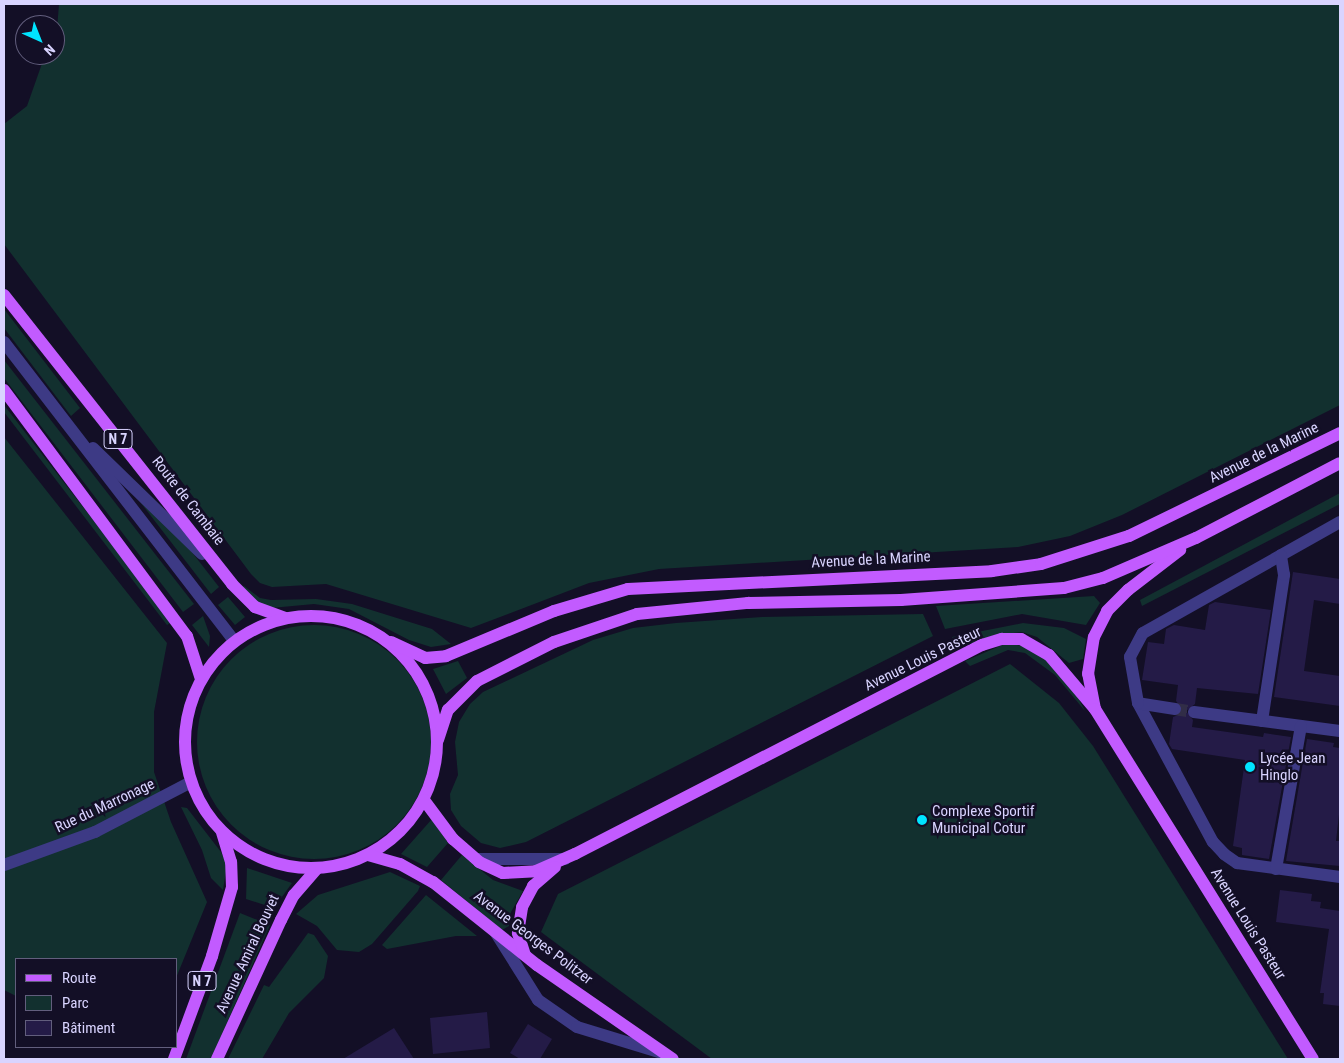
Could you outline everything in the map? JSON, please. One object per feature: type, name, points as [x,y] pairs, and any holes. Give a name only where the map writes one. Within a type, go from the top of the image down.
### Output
[{"type":"main road","name":"Route de Cambaie","points":[[4,295],[232,584],[255,607],[285,618]]},
{"type":"main road","points":[[4,390],[179,625],[196,656],[201,679]]},
{"type":"main road","name":"Avenue de la Marine","points":[[285,618],[322,615],[349,622],[425,658],[446,656],[554,611],[628,589],[992,571],[1041,564],[1129,536],[1340,433]]},
{"type":"main road","points":[[285,618],[258,627],[234,642],[201,679],[188,712],[185,738],[190,782],[203,809],[222,833],[256,857],[296,868],[317,868],[343,864],[368,855],[397,834],[424,800],[434,770],[438,740],[448,710],[477,681],[554,642],[637,614],[748,603],[901,600],[1055,589],[1103,578],[1196,538],[1340,463]]},
{"type":"main road","points":[[1095,709],[1088,674],[1094,637],[1107,611],[1128,590],[1196,538]]},
{"type":"main road","name":"Avenue Louis Pasteur","points":[[424,800],[454,839],[476,859],[503,873],[517,875],[565,859],[982,645],[1002,640],[1021,639],[1037,646],[1049,655],[1095,709],[1313,1059]]},
{"type":"main road","points":[[390,642],[416,670],[432,703],[438,740]]},
{"type":"main road","name":"Avenue Amiral Bouvet","points":[[174,1059],[212,956],[232,887],[231,862],[222,833]]},
{"type":"main road","name":"Avenue Georges Politzer","points":[[368,855],[400,864],[433,882],[525,955],[669,1057]]},
{"type":"main road","points":[[525,955],[518,932],[522,907],[533,886],[565,859]]},
{"type":"main road","name":"Avenue Amiral Bouvet","points":[[217,1059],[294,895],[317,868]]},
{"type":"lane","points":[[4,342],[234,642]]},
{"type":"lane","points":[[70,428],[138,489],[232,584]]},
{"type":"lane","points":[[1340,522],[1143,633],[1130,657],[1138,702],[1213,842],[1237,864],[1340,877]]},
{"type":"lane","points":[[1262,722],[1284,575],[1282,555]]},
{"type":"lane","points":[[1138,702],[1174,709]]},
{"type":"lane","points":[[1194,712],[1340,731]]},
{"type":"lane","points":[[1276,869],[1301,726]]},
{"type":"lane","name":"Rue du Marronage","points":[[4,865],[95,832],[190,782]]},
{"type":"lane","points":[[494,931],[538,1000],[577,1027],[669,1057]]},
{"type":"green space","points":[[59,4],[1340,4],[1340,405],[1122,515],[1070,536],[1018,547],[659,569],[589,583],[471,628],[326,584],[272,587],[260,583],[251,574],[4,244],[4,124],[27,106],[41,65],[65,65],[65,15],[58,15]]},
{"type":"green space","points":[[4,309],[80,408],[71,416],[4,328]]},
{"type":"green space","points":[[4,360],[194,604],[183,612],[4,378]]},
{"type":"green space","points":[[4,405],[172,622],[167,625],[4,412]]},
{"type":"green space","points":[[4,437],[167,643],[154,712],[154,772],[171,822],[207,902],[178,973],[178,958],[15,958],[15,996],[4,990]]},
{"type":"green space","points":[[1340,493],[1340,504],[1142,606],[1140,600]]},
{"type":"green space","points":[[134,494],[184,542],[219,587],[211,594]]},
{"type":"green space","points":[[244,586],[260,598],[271,600],[316,599],[352,604],[432,629],[451,644],[431,647],[409,640],[349,609],[314,604],[271,608],[257,603],[241,589]]},
{"type":"green space","points":[[1094,596],[1100,603],[1086,625],[1022,614],[945,629],[936,606]]},
{"type":"green space","points":[[228,597],[245,617],[235,625],[218,605]]},
{"type":"green space","points":[[923,614],[933,636],[526,842],[500,848],[481,843],[461,826],[451,810],[450,794],[458,775],[455,742],[459,722],[470,704],[483,692],[593,640],[633,628],[676,623],[762,617]]},
{"type":"green space","points":[[203,616],[210,636],[209,647],[192,625]]},
{"type":"green space","points":[[1023,623],[1064,628],[1086,639],[1083,659],[1069,663],[1037,637],[1022,632],[995,635],[958,648],[952,637]]},
{"type":"green space","points":[[314,625],[337,627],[359,634],[379,645],[397,659],[411,677],[422,697],[429,719],[431,742],[429,765],[422,787],[411,807],[397,825],[379,839],[359,850],[337,857],[314,859],[291,857],[269,850],[249,839],[231,825],[217,807],[206,787],[199,765],[197,742],[199,719],[206,697],[217,677],[231,659],[249,645],[269,634],[291,627]]},
{"type":"green space","points":[[1007,643],[1037,649],[1076,694],[1085,711],[1055,675],[1025,653],[1008,650],[970,666],[965,661]]},
{"type":"green space","points":[[458,661],[467,678],[446,694],[433,669]]},
{"type":"green space","name":"Complexe Sportif Municipal Cotur","points":[[1010,664],[1059,703],[1093,746],[1288,1059],[712,1059],[541,932],[558,894]]},
{"type":"green space","points":[[181,807],[187,808],[221,852],[227,865],[223,890],[211,878],[202,850]]},
{"type":"green space","points":[[432,819],[448,843],[427,867],[401,854]]},
{"type":"green space","points":[[462,855],[493,880],[523,891],[511,912],[509,926],[502,930],[441,880]]},
{"type":"green space","points":[[247,868],[292,883],[274,908],[246,899]]},
{"type":"green space","points":[[390,872],[420,886],[418,891],[372,944],[359,952],[337,950],[317,926],[296,914],[318,895]]},
{"type":"green space","points":[[426,895],[477,936],[456,936],[387,949],[382,945]]},
{"type":"green space","points":[[240,913],[270,925],[211,1059],[186,1059]]},
{"type":"green space","points":[[308,933],[314,935],[328,956],[324,978],[289,1013],[262,1059],[228,1059],[264,985],[269,987]]},
{"type":"building","points":[[1293,572],[1340,579],[1340,604],[1314,600],[1304,671],[1340,676],[1340,706],[1274,697]]},
{"type":"building","points":[[1215,602],[1271,610],[1258,694],[1197,688],[1195,704],[1186,711],[1193,720],[1192,727],[1263,737],[1264,733],[1291,737],[1269,859],[1242,855],[1242,848],[1233,846],[1245,760],[1172,749],[1169,744],[1173,717],[1181,714],[1183,710],[1176,701],[1178,685],[1142,680],[1148,642],[1164,644],[1166,629],[1174,625],[1205,630],[1209,605]]},
{"type":"building","points":[[1307,739],[1334,743],[1333,747],[1340,748],[1340,806],[1336,841],[1340,841],[1340,866],[1286,861]]},
{"type":"building","points":[[1280,890],[1312,894],[1311,901],[1321,902],[1320,908],[1340,911],[1340,1006],[1323,1004],[1324,993],[1320,993],[1329,929],[1276,922]]},
{"type":"building","points":[[487,1012],[490,1048],[433,1054],[430,1018]]},
{"type":"building","points":[[528,1024],[552,1039],[540,1059],[520,1059],[510,1053]]},
{"type":"building","points":[[394,1028],[414,1059],[343,1059]]},
{"type":"tunnel","points":[[1175,709],[1194,712]]},
{"type":"place","name":"Lycée Jean Hinglo","points":[[1250,767]]},
{"type":"place","name":"Complexe Sportif Municipal Cotur","points":[[922,820]]}]
